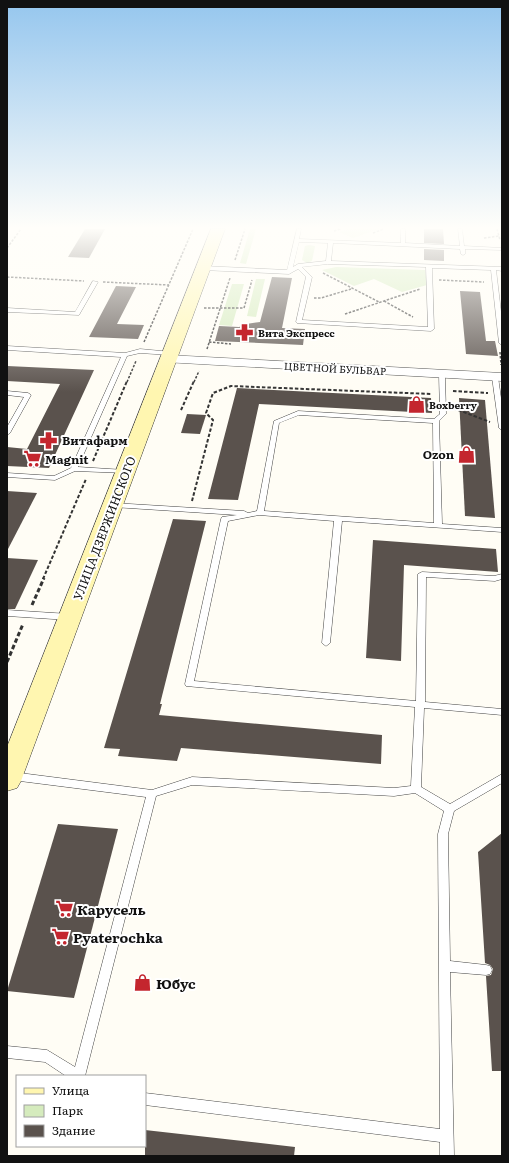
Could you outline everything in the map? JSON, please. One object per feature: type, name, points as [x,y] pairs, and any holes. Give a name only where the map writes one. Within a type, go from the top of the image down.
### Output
[{"type":"main road","name":"УЛИЦА ДЗЕРЖИНСКОГО","points":[[8,778],[197,283]]},
{"type":"street","name":"ЦВЕТНОЙ БУЛЬВАР","points":[[169,356],[203,361],[498,377]]},
{"type":"lane","points":[[7,310],[77,314],[95,283]]},
{"type":"lane","points":[[308,283],[299,322],[431,329],[429,283]]},
{"type":"lane","points":[[495,283],[502,343]]},
{"type":"lane","points":[[7,348],[125,354],[140,351],[169,356]]},
{"type":"lane","points":[[74,469],[125,354]]},
{"type":"lane","points":[[438,526],[436,421],[443,414],[442,374]]},
{"type":"lane","points":[[498,377],[497,393],[502,427]]},
{"type":"lane","points":[[7,393],[28,395],[7,433]]},
{"type":"lane","points":[[260,513],[276,422],[298,413],[436,421]]},
{"type":"lane","points":[[7,475],[55,478],[74,469],[125,472]]},
{"type":"lane","points":[[112,505],[260,513],[502,530]]},
{"type":"lane","points":[[260,513],[225,519],[189,684],[502,712]]},
{"type":"lane","points":[[326,643],[338,519]]},
{"type":"lane","points":[[416,789],[420,705],[422,574],[495,579],[502,576]]},
{"type":"lane","points":[[7,613],[70,617]]},
{"type":"lane","points":[[8,778],[152,794],[192,781],[394,792],[416,789],[450,809]]},
{"type":"lane","points":[[447,1156],[444,966],[444,834],[450,809],[502,778]]},
{"type":"lane","points":[[78,1075],[152,794]]},
{"type":"lane","points":[[444,966],[486,970]]},
{"type":"lane","points":[[7,1052],[48,1056],[76,1075]]},
{"type":"lane","points":[[146,1099],[446,1136]]},
{"type":"path","points":[[7,662],[169,283]]},
{"type":"path","points":[[181,410],[203,361],[228,283]]},
{"type":"path","points":[[202,308],[244,308],[250,283]]},
{"type":"path","points":[[343,283],[379,302]]},
{"type":"path","points":[[344,314],[428,283]]},
{"type":"path","points":[[305,297],[321,298],[352,288]]},
{"type":"path","points":[[209,342],[231,344]]},
{"type":"path","points":[[190,509],[213,420],[206,413],[213,393],[232,386],[442,393],[497,393]]},
{"type":"path","points":[[443,404],[502,427]]},
{"type":"green space","points":[[255,283],[264,283],[256,317],[247,316]]},
{"type":"green space","points":[[349,283],[362,283],[354,286]]},
{"type":"green space","points":[[383,283],[427,283],[427,285],[402,292]]},
{"type":"green space","points":[[232,284],[244,284],[232,326],[219,325]]},
{"type":"building","points":[[270,283],[291,283],[282,328],[305,329],[303,345],[215,341],[219,326],[239,327],[246,324],[260,322]]},
{"type":"building","points":[[116,286],[136,287],[117,324],[144,325],[138,339],[89,337]]},
{"type":"building","points":[[460,291],[480,292],[486,341],[495,341],[498,356],[466,354]]},
{"type":"building","points":[[7,366],[94,370],[49,468],[7,466],[7,447],[27,449],[60,384],[7,381]]},
{"type":"building","points":[[237,388],[431,398],[432,413],[259,404],[238,500],[208,499]]},
{"type":"building","points":[[459,398],[485,400],[495,518],[465,516]]},
{"type":"building","points":[[187,414],[206,415],[200,434],[181,433]]},
{"type":"building","points":[[7,491],[37,493],[7,551]]},
{"type":"building","points":[[173,519],[206,521],[160,704],[162,704],[159,715],[382,735],[381,764],[181,748],[177,761],[118,756],[120,749],[104,748]]},
{"type":"building","points":[[373,540],[496,549],[498,572],[404,565],[401,661],[366,658]]},
{"type":"building","points":[[7,558],[38,560],[15,609],[7,609]]},
{"type":"building","name":"Карусель","points":[[58,824],[118,829],[74,998],[7,991]]},
{"type":"building","points":[[502,833],[502,1071],[492,1071],[486,976],[491,975],[493,969],[490,965],[485,963],[478,852]]},
{"type":"building","points":[[146,1130],[295,1147],[294,1156],[145,1156]]},
{"type":"place","name":"Вита Экспресс","points":[[245,332]]},
{"type":"place","name":"Boxberry","points":[[416,404]]},
{"type":"place","name":"Витафарм","points":[[49,440]]},
{"type":"place","name":"Ozon","points":[[467,454]]},
{"type":"place","name":"Magnit","points":[[32,459]]},
{"type":"place","name":"Карусель","points":[[64,909]]},
{"type":"place","name":"Pyaterochka","points":[[60,937]]},
{"type":"place","name":"Юбус","points":[[143,983]]}]
